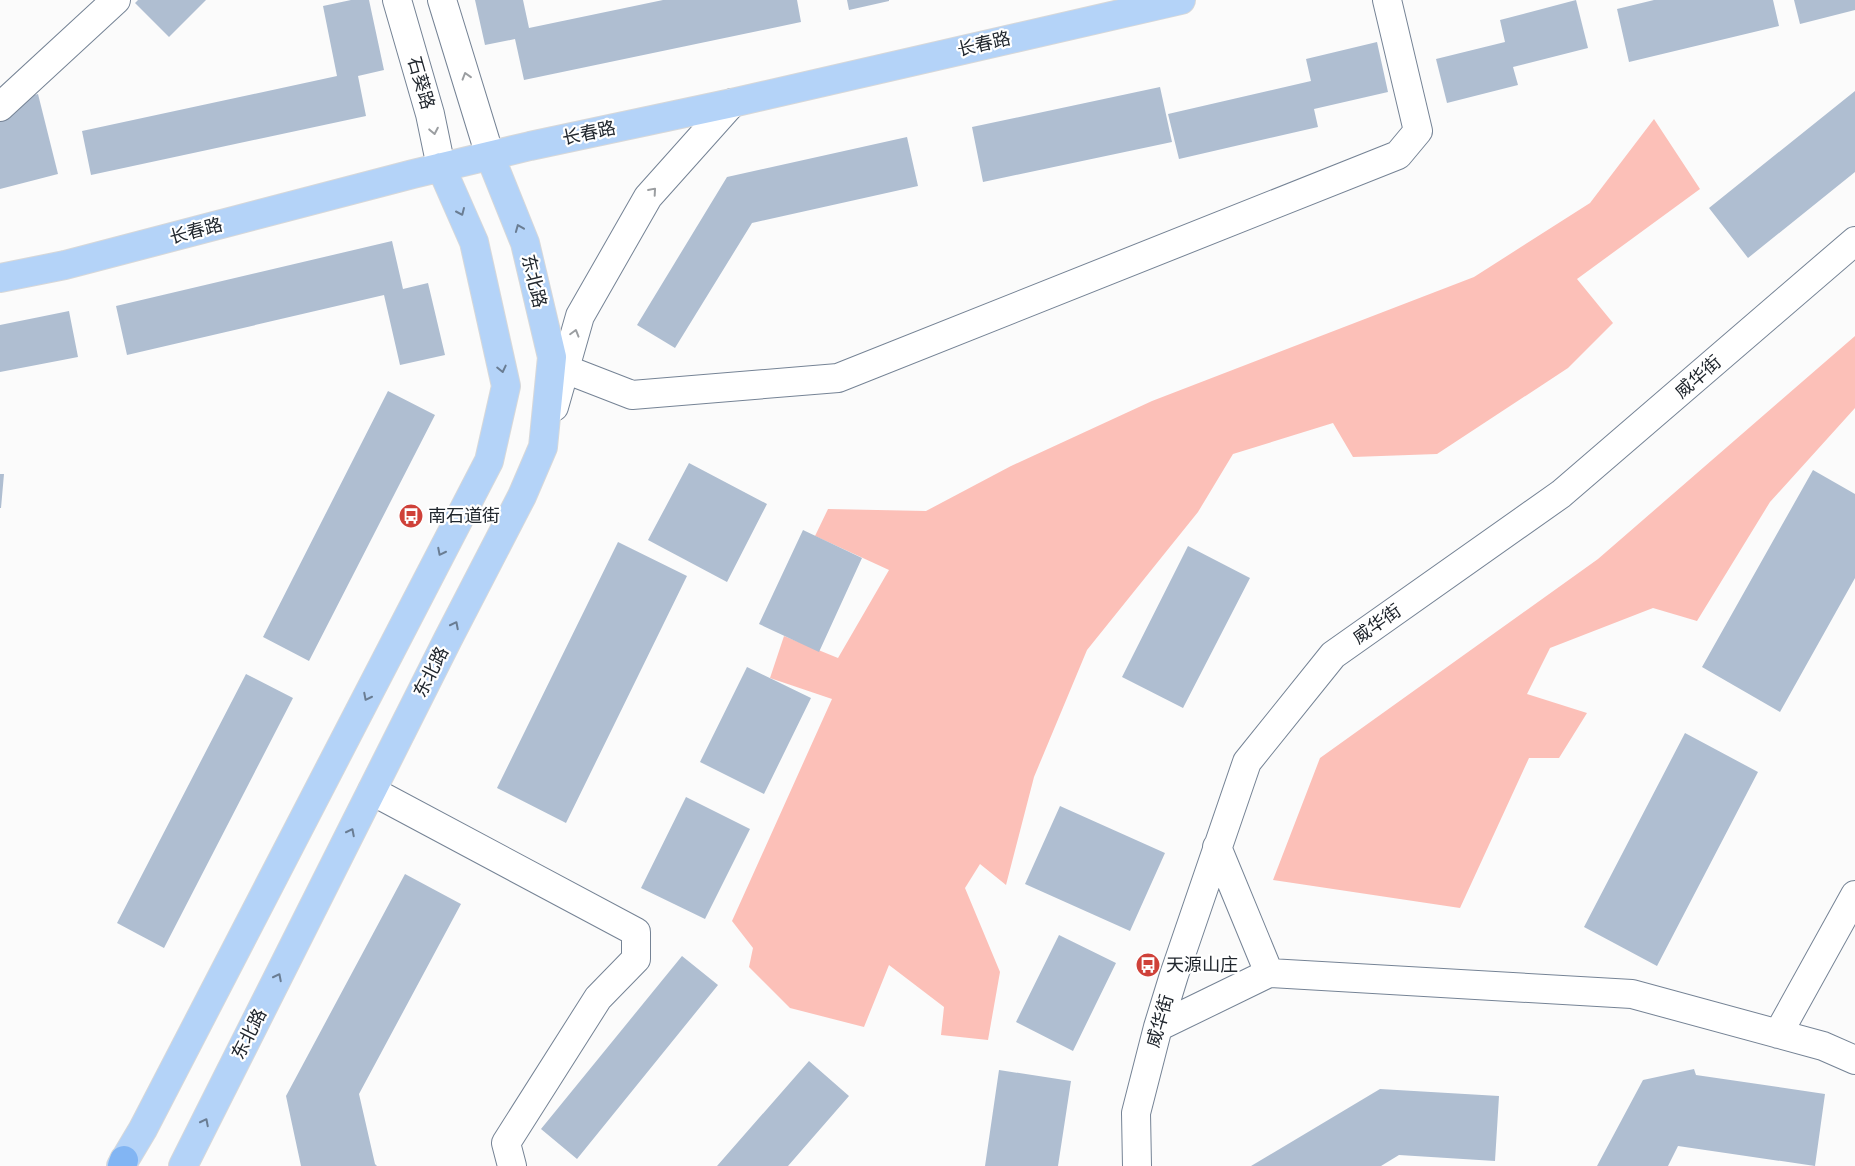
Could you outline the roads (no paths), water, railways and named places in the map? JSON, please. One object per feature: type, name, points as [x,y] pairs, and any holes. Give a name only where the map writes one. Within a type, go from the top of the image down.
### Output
[{"type":"main road","name":"长春路","points":[[0,278],[65,266],[530,146],[732,103],[1135,5],[1181,0]]},
{"type":"main road","name":"东北路","points":[[183,1166],[522,496],[543,447],[552,357],[525,243],[490,156]]},
{"type":"main road","points":[[125,1165],[489,461],[506,386],[474,242],[441,168]]},
{"type":"street","points":[[0,107],[116,0]]},
{"type":"street","name":"石葵路","points":[[397,0],[430,114],[441,168]]},
{"type":"street","points":[[442,0],[490,156]]},
{"type":"street","points":[[565,369],[632,395],[838,378],[1398,155],[1418,131],[1387,0]]},
{"type":"street","points":[[543,447],[580,316],[648,197],[732,103]]},
{"type":"street","name":"威华街","points":[[1137,1166],[1136,1113],[1158,1027],[1247,762],[1333,655],[1561,494],[1855,242]]},
{"type":"street","points":[[372,791],[636,932],[636,959],[598,998],[506,1143],[512,1166]]},
{"type":"street","points":[[1217,847],[1269,973]]},
{"type":"street","points":[[1778,1034],[1855,895]]},
{"type":"street","points":[[1158,1027],[1269,973],[1632,994],[1823,1046],[1855,1060]]},
{"type":"place","name":"南石道街","points":[[411,516]]},
{"type":"place","name":"天源山庄","points":[[1148,965]]}]
